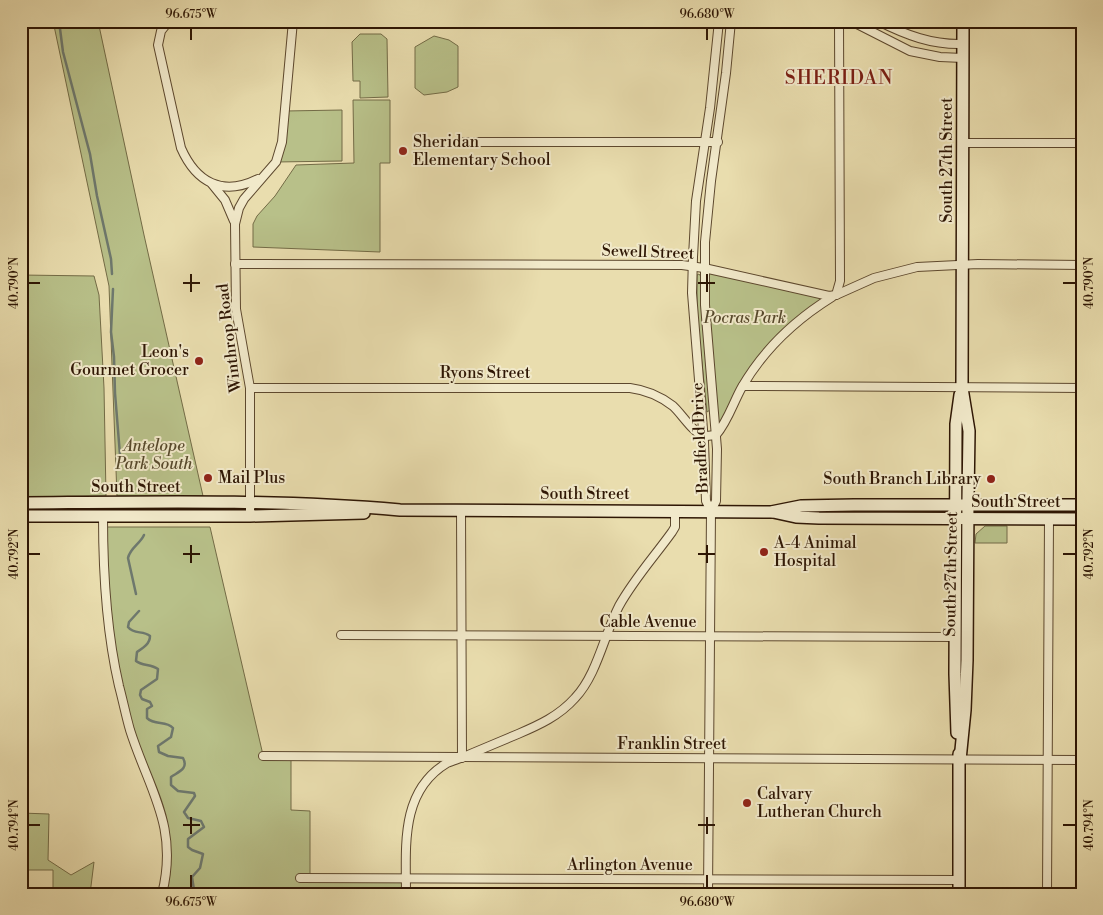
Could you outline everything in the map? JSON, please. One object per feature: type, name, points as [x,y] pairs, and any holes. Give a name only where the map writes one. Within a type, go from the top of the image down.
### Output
[{"type":"main road","name":"South 27th Street","points":[[959,894],[960,760],[966,702],[969,431],[962,388],[963,21]]},
{"type":"main road","name":"South 27th Street","points":[[960,760],[956,716],[955,505],[956,424],[962,388]]},
{"type":"main road","name":"South Street","points":[[21,503],[250,503],[348,505],[400,510]]},
{"type":"main road","name":"South Street","points":[[21,516],[250,516],[354,514],[400,510],[771,512],[801,506],[1082,505]]},
{"type":"main road","name":"South Street","points":[[771,512],[787,516],[811,518],[1082,519]]},
{"type":"street","points":[[169,21],[162,28],[158,38],[158,45],[181,148],[196,173],[211,183],[225,200],[235,224]]},
{"type":"street","name":"Winthrop Road","points":[[250,516],[250,388],[237,318],[235,224],[239,208],[250,190],[271,170],[276,162],[282,142],[293,21]]},
{"type":"street","name":"Bradfield Drive","points":[[711,511],[706,501],[704,436],[694,322],[692,266],[696,201],[716,56],[718,21]]},
{"type":"street","name":"Bradfield Drive","points":[[711,511],[716,502],[716,435],[707,338],[704,268],[707,214],[718,142],[731,21]]},
{"type":"street","points":[[704,436],[716,435],[723,427],[743,386],[768,351],[814,308],[836,295],[840,281],[839,21]]},
{"type":"street","points":[[851,21],[910,51],[932,56],[963,58]]},
{"type":"street","points":[[878,21],[925,41],[949,45],[963,44]]},
{"type":"street","points":[[464,142],[718,142]]},
{"type":"street","points":[[964,143],[1082,143]]},
{"type":"street","points":[[211,183],[235,187],[264,176]]},
{"type":"street","name":"Sewell Street","points":[[235,264],[692,266],[824,296],[836,295],[874,278],[897,271],[938,265],[1082,265]]},
{"type":"street","points":[[743,386],[1082,388]]},
{"type":"street","name":"Ryons Street","points":[[250,388],[630,388],[662,398],[672,405],[704,436]]},
{"type":"street","points":[[461,510],[462,758]]},
{"type":"street","points":[[406,894],[406,833],[408,820],[416,797],[435,773],[452,761],[543,723],[566,708],[586,684],[592,673],[606,635],[632,585],[675,527],[675,511]]},
{"type":"street","points":[[708,894],[711,511]]},
{"type":"street","points":[[104,517],[105,596],[115,666],[130,730],[158,800],[165,826],[167,861],[162,894]]},
{"type":"street","points":[[1047,894],[1049,519]]},
{"type":"street","name":"Cable Avenue","points":[[341,635],[955,637]]},
{"type":"street","name":"Franklin Street","points":[[263,756],[1082,760]]},
{"type":"street","name":"Arlington Avenue","points":[[300,878],[959,880]]},
{"type":"green space","name":"Antelope Park South","points":[[53,21],[98,21],[203,496],[117,496],[109,286]]},
{"type":"green space","points":[[360,34],[381,34],[387,39],[388,97],[360,98],[360,81],[353,81],[352,42]]},
{"type":"green space","points":[[434,36],[449,40],[458,46],[458,87],[447,92],[424,95],[415,88],[415,47]]},
{"type":"green space","points":[[353,100],[390,100],[390,163],[380,163],[380,252],[253,247],[253,224],[257,216],[275,196],[296,165],[354,163]]},
{"type":"green space","points":[[342,110],[342,161],[276,162],[285,111]]},
{"type":"green space","name":"Pocras Park","points":[[704,268],[829,296],[768,351],[716,435]]},
{"type":"green space","points":[[699,274],[702,278],[702,315],[711,408],[707,412],[697,315],[697,275]]},
{"type":"green space","name":"Antelope Park South","points":[[21,275],[94,276],[99,295],[104,388],[106,496],[21,497]]},
{"type":"green space","points":[[985,526],[1007,526],[1007,543],[975,543],[976,534]]},
{"type":"green space","points":[[103,527],[210,527],[263,755],[291,756],[291,810],[310,811],[310,878],[406,879],[406,894],[162,894],[167,843],[115,665]]},
{"type":"green space","points":[[21,813],[49,814],[48,860],[71,875],[94,862],[90,894],[53,894],[53,870],[21,870]]},
{"type":"waterway","points":[[59,21],[63,52],[90,154],[111,259],[112,274]]},
{"type":"waterway","points":[[113,289],[111,332],[120,455]]},
{"type":"waterway","points":[[136,594],[128,558],[131,551],[144,535]]},
{"type":"waterway","points":[[139,611],[129,622],[128,627],[133,631],[150,636],[150,639],[137,652],[136,661],[158,669],[157,679],[141,690],[140,695],[142,699],[150,702],[152,706],[147,709],[147,718],[153,722],[167,724],[173,728],[171,737],[158,746],[159,752],[168,756],[183,758],[184,768],[171,777],[171,785],[178,791],[194,793],[195,796],[184,812],[188,818],[201,821],[204,827],[188,839],[188,847],[203,854],[200,868],[192,877],[193,894]]},
{"type":"place","name":"Sheridan Elementary School","points":[[403,151]]},
{"type":"place","name":"Leon's Gourmet Grocer","points":[[199,361]]},
{"type":"place","name":"Mail Plus","points":[[208,478]]},
{"type":"place","name":"South Branch Library","points":[[991,479]]},
{"type":"place","name":"A-4 Animal Hospital","points":[[764,552]]},
{"type":"place","name":"Calvary Lutheran Church","points":[[747,803]]},
{"type":"district","name":"SHERIDAN","points":[[839,78]]}]
